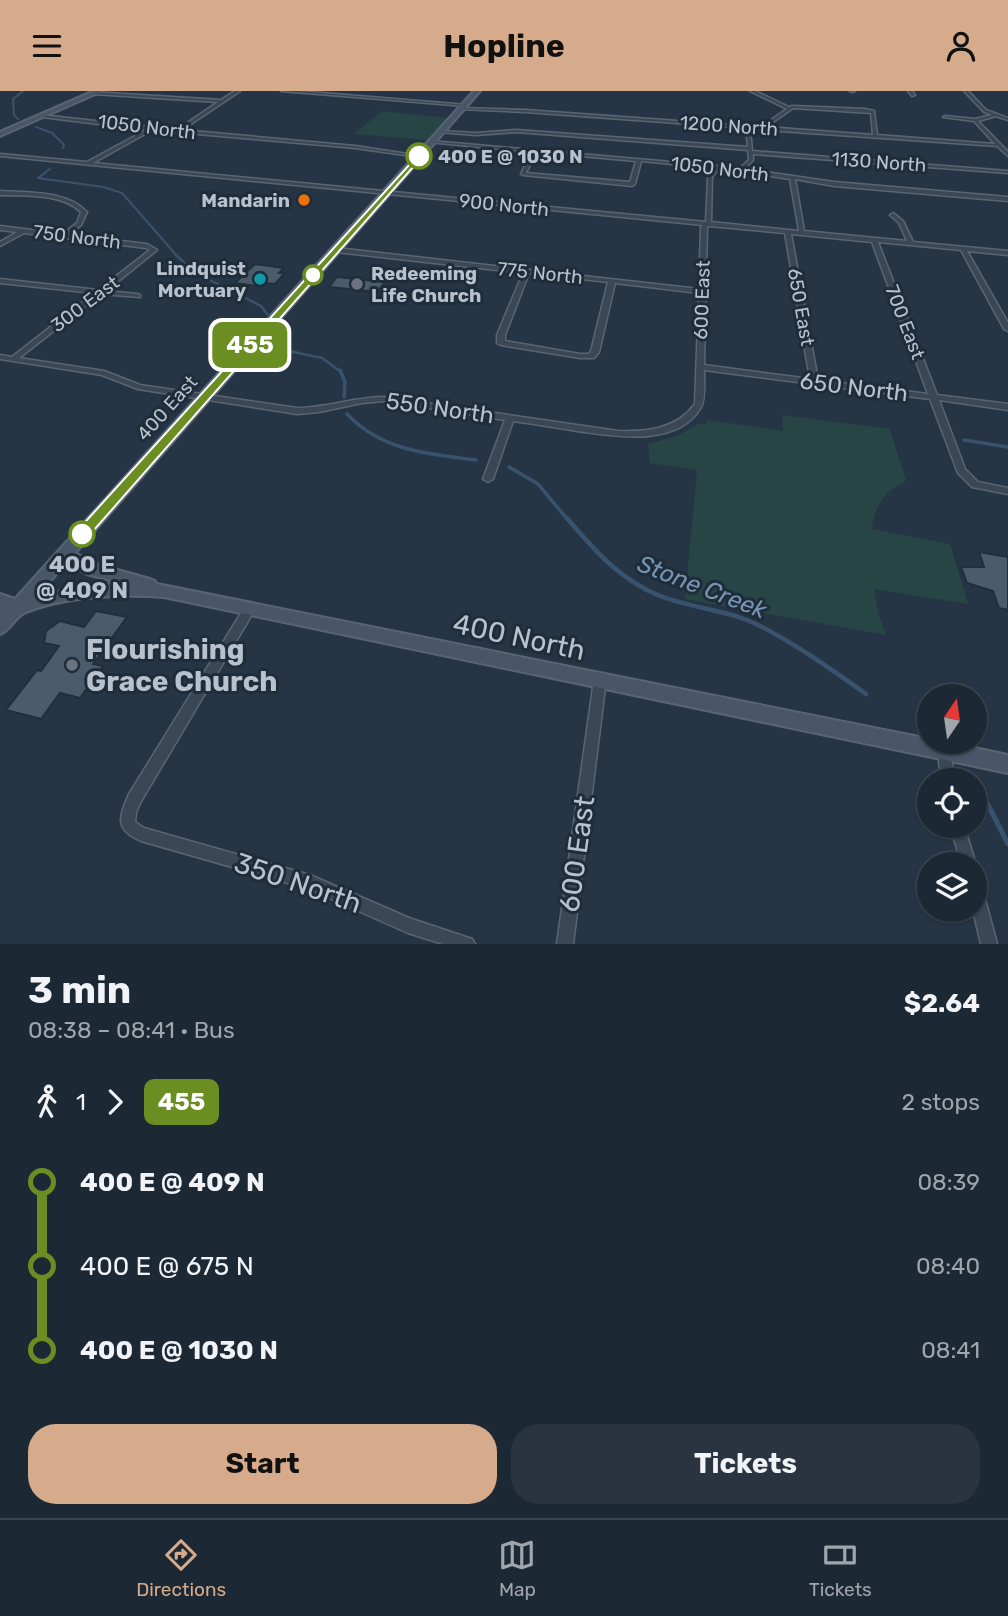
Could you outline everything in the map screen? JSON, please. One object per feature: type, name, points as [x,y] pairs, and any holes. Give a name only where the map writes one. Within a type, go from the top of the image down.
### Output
[{"type":"main road","name":"400 East","points":[[0,627],[477,91]]},
{"type":"main road","points":[[0,134],[96,92]]},
{"type":"main road","points":[[0,124],[19,126]]},
{"type":"main road","points":[[66,553],[83,566],[120,575],[164,591]]},
{"type":"main road","name":"400 North","points":[[0,615],[18,607],[108,591],[164,591],[917,745]]},
{"type":"main road","name":"400 North","points":[[0,601],[18,607]]},
{"type":"main road","name":"400 North","points":[[959,754],[1008,764]]},
{"type":"street","points":[[178,131],[238,91]]},
{"type":"street","name":"1200 North","points":[[283,91],[996,145]]},
{"type":"street","points":[[399,100],[409,91]]},
{"type":"street","points":[[752,91],[788,108]]},
{"type":"street","points":[[966,91],[984,110],[1008,119]]},
{"type":"street","points":[[96,92],[220,101]]},
{"type":"street","points":[[762,128],[788,108],[803,106],[871,111],[875,137]]},
{"type":"street","points":[[945,117],[975,120],[996,115]]},
{"type":"street","name":"1050 North","points":[[42,116],[419,156]]},
{"type":"street","points":[[975,120],[1008,155]]},
{"type":"street","points":[[741,170],[750,161],[748,127]]},
{"type":"street","points":[[87,164],[152,129]]},
{"type":"street","name":"1130 North","points":[[440,132],[476,134],[516,131],[1008,172]]},
{"type":"street","name":"1050 North","points":[[431,142],[717,167],[831,184],[1008,199]]},
{"type":"street","points":[[534,151],[523,174],[632,184],[639,160]]},
{"type":"street","name":"900 North","points":[[0,155],[1008,253]]},
{"type":"street","name":"600 East","points":[[674,426],[697,408],[704,227],[707,225],[710,177],[717,167]]},
{"type":"street","name":"650 East","points":[[792,178],[802,234]]},
{"type":"street","points":[[0,193],[62,200],[81,207],[84,212],[82,221],[64,236]]},
{"type":"street","points":[[893,215],[901,222],[911,244]]},
{"type":"street","name":"750 North","points":[[0,228],[154,248]]},
{"type":"street","points":[[0,244],[23,231]]},
{"type":"street","name":"650 East","points":[[788,232],[814,381]]},
{"type":"street","name":"700 East","points":[[875,241],[961,471],[969,481],[980,486],[1008,491]]},
{"type":"street","name":"300 East","points":[[13,359],[152,253],[154,248]]},
{"type":"street","points":[[963,249],[1008,329]]},
{"type":"street","name":"775 North","points":[[336,250],[702,291]]},
{"type":"street","points":[[527,271],[501,335],[501,343],[514,347],[591,356],[596,351],[612,281]]},
{"type":"street","points":[[0,281],[98,294],[138,296]]},
{"type":"street","name":"550 North","points":[[0,357],[104,373],[138,387],[304,411],[384,399],[634,435],[674,426]]},
{"type":"street","name":"650 North","points":[[700,367],[1008,407]]},
{"type":"street","points":[[488,479],[510,417]]},
{"type":"street","name":"350 North","points":[[250,608],[135,799],[129,813],[128,826],[141,834],[310,882],[408,925],[467,944]]},
{"type":"street","name":"600 East","points":[[565,944],[600,680]]},
{"type":"street","points":[[984,922],[989,944]]},
{"type":"green space","points":[[382,111],[448,118],[427,140],[354,134]]},
{"type":"green space","points":[[782,415],[890,429],[906,481],[892,489],[882,500],[875,513],[872,529],[950,544],[968,604],[874,589],[878,613],[886,635],[685,599],[697,470],[650,463],[648,444],[677,436],[699,423],[705,425],[708,420],[783,431]]},
{"type":"building","name":"Lindquist Mortuary","points":[[255,264],[284,268],[279,273],[285,273],[275,284],[265,283],[262,287],[235,283]]},
{"type":"building","name":"Redeeming Life Church","points":[[337,277],[385,282],[377,292],[329,287]]},
{"type":"building","points":[[979,552],[1008,557],[1008,610],[999,608],[993,591],[967,583],[961,567],[984,567]]},
{"type":"building","name":"Flourishing Grace Church","points":[[96,611],[127,617],[93,664],[103,666],[80,698],[60,693],[41,719],[6,710],[59,646],[44,643],[46,631],[60,621],[84,627]]},
{"type":"waterway","name":"Stone Creek","points":[[18,119],[14,115],[13,99],[23,91]]},
{"type":"waterway","name":"Stone Creek","points":[[36,127],[52,133],[64,145],[63,148]]},
{"type":"waterway","name":"Stone Creek","points":[[50,169],[38,178],[103,187],[122,193],[176,255]]},
{"type":"waterway","name":"Stone Creek","points":[[176,255],[194,272],[261,306],[267,314]]},
{"type":"waterway","name":"Stone Creek","points":[[270,347],[322,358],[341,372]]},
{"type":"waterway","name":"Stone Creek","points":[[341,372],[345,382],[344,397]]},
{"type":"waterway","name":"Stone Creek","points":[[347,414],[375,436],[407,449],[476,460]]},
{"type":"waterway","points":[[964,440],[1008,447]]},
{"type":"waterway","name":"Stone Creek","points":[[509,467],[538,484],[568,520]]},
{"type":"waterway","name":"Stone Creek","points":[[567,518],[609,563],[632,582],[660,596],[758,625],[800,649],[866,694]]},
{"type":"waterway","name":"Stone Creek","points":[[987,803],[1008,844]]},
{"type":"bus line","name":"455","points":[[82,534],[419,156]]},
{"type":"place","name":"400 E @ 1030 N","points":[[419,156]]},
{"type":"place","name":"Mandarin","points":[[304,200]]},
{"type":"place","name":"Lindquist Mortuary","points":[[260,279]]},
{"type":"place","name":"Redeeming Life Church","points":[[357,284]]},
{"type":"place","name":"400 E @ 409 N","points":[[82,534]]},
{"type":"place","name":"Flourishing Grace Church","points":[[72,665]]}]
